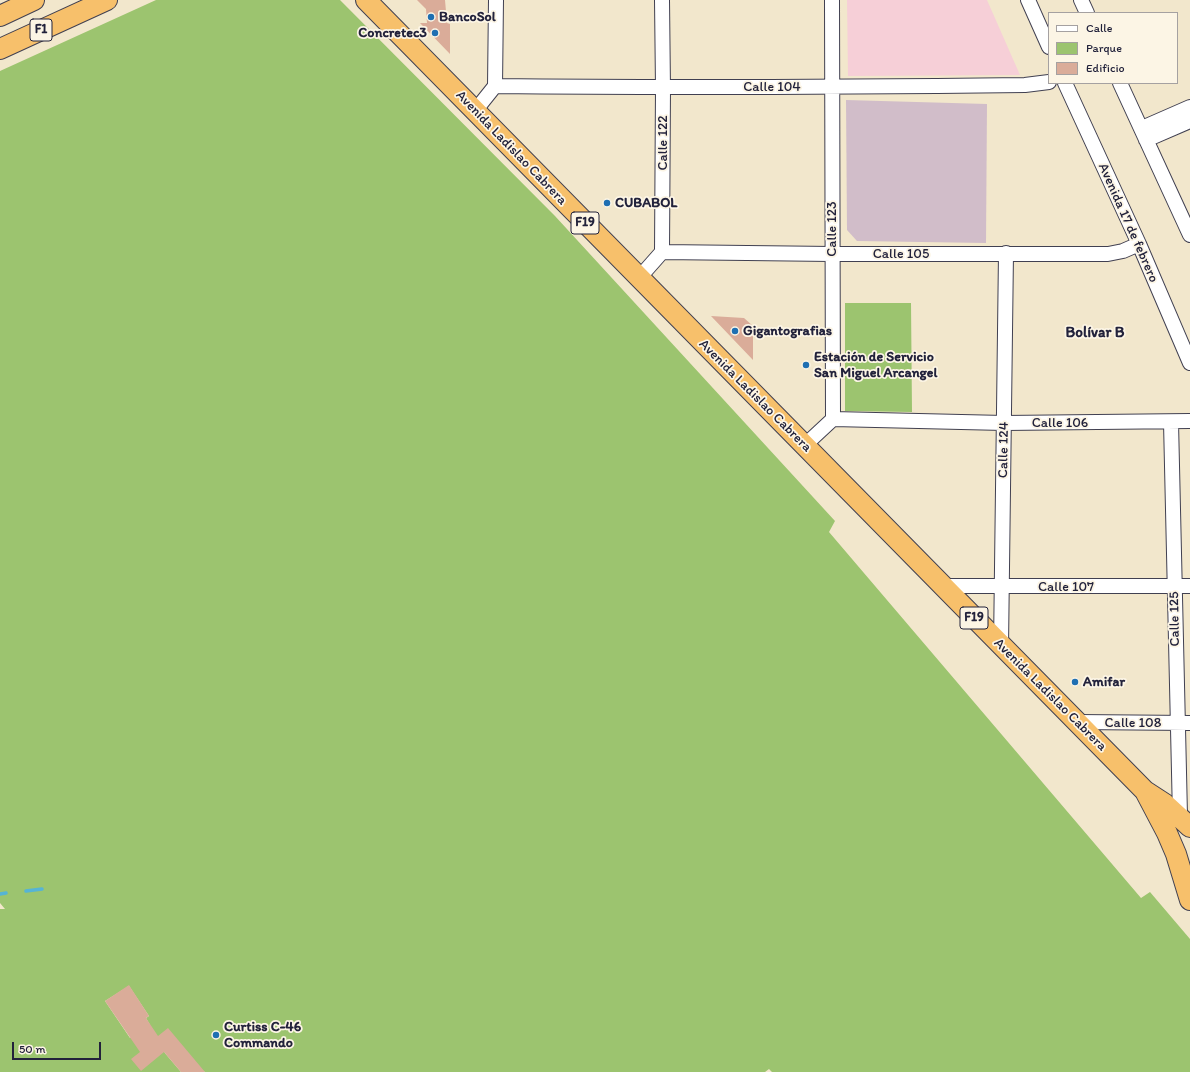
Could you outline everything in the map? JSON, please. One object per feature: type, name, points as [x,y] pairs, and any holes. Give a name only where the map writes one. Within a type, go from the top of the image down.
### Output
[{"type":"highway","name":"F1","points":[[0,16],[34,0]]},
{"type":"highway","name":"F1","points":[[0,49],[107,0]]},
{"type":"highway","name":"Avenida Ladislao Cabrera","points":[[366,0],[1145,791],[1165,804],[1185,822]]},
{"type":"highway","name":"Avenida Ladislao Cabrera","points":[[1145,791],[1176,854],[1190,900]]},
{"type":"street","points":[[475,111],[495,86],[496,0]]},
{"type":"street","name":"Calle 122","points":[[662,0],[662,252]]},
{"type":"street","name":"Calle 123","points":[[832,0],[833,419]]},
{"type":"street","points":[[1028,0],[1048,44]]},
{"type":"street","points":[[1081,0],[1087,12]]},
{"type":"street","name":"Calle 104","points":[[495,86],[663,88],[832,87],[1026,85],[1048,82]]},
{"type":"street","name":"Avenida 17 de febrero","points":[[1066,84],[1139,244],[1190,363]]},
{"type":"street","points":[[1120,84],[1190,235]]},
{"type":"street","points":[[1144,134],[1190,107]]},
{"type":"street","points":[[1144,134],[1190,120]]},
{"type":"street","name":"Calle 105","points":[[662,252],[832,254],[1108,254],[1124,251],[1139,244]]},
{"type":"street","points":[[639,278],[662,252]]},
{"type":"street","name":"Calle 124","points":[[1002,646],[1006,253]]},
{"type":"street","points":[[804,446],[833,419]]},
{"type":"street","name":"Calle 106","points":[[833,419],[1004,423],[1171,422],[1190,420]]},
{"type":"street","name":"Calle 125","points":[[1171,422],[1174,586],[1183,723],[1185,822]]},
{"type":"street","name":"Calle 107","points":[[943,586],[1190,586]]},
{"type":"street","name":"Calle 108","points":[[1077,722],[1183,723]]},
{"type":"shaded area","points":[[847,0],[987,0],[1020,75],[848,76]]},
{"type":"shaded area","points":[[846,100],[987,104],[986,243],[857,241],[847,230]]},
{"type":"green space","points":[[156,0],[340,0],[555,216],[835,521],[829,532],[1141,898],[1150,892],[1190,939],[1190,1072],[772,1072],[769,1069],[765,1072],[205,1072],[164,1052],[181,1072],[0,1072],[0,909],[5,909],[0,903],[0,71]],"holes":[[[129,986],[149,1016],[146,1018],[150,1025],[130,1038],[105,1001]]]},
{"type":"green space","points":[[845,303],[911,303],[912,412],[845,411]]},
{"type":"building","points":[[417,0],[445,0],[447,23],[450,24],[450,54],[420,23],[427,23],[426,9]]},
{"type":"building","points":[[711,316],[744,318],[753,326],[753,360]]},
{"type":"building","points":[[129,985],[149,1016],[146,1018],[158,1036],[168,1028],[205,1072],[181,1072],[164,1052],[141,1071],[131,1059],[140,1052],[105,1001]]},
{"type":"waterway","points":[[26,891],[42,889]]},
{"type":"waterway","points":[[0,894],[6,893]]},
{"type":"place","name":"BancoSol","points":[[431,17]]},
{"type":"place","name":"Concretec3","points":[[435,33]]},
{"type":"place","name":"CUBABOL","points":[[607,203]]},
{"type":"place","name":"Gigantografias","points":[[735,331]]},
{"type":"place","name":"Estación de Servicio San Miguel Arcangel","points":[[806,365]]},
{"type":"place","name":"Amifar","points":[[1075,682]]},
{"type":"place","name":"Curtiss C-46 Commando","points":[[216,1035]]},
{"type":"district","name":"Bolívar B","points":[[1095,333]]}]
